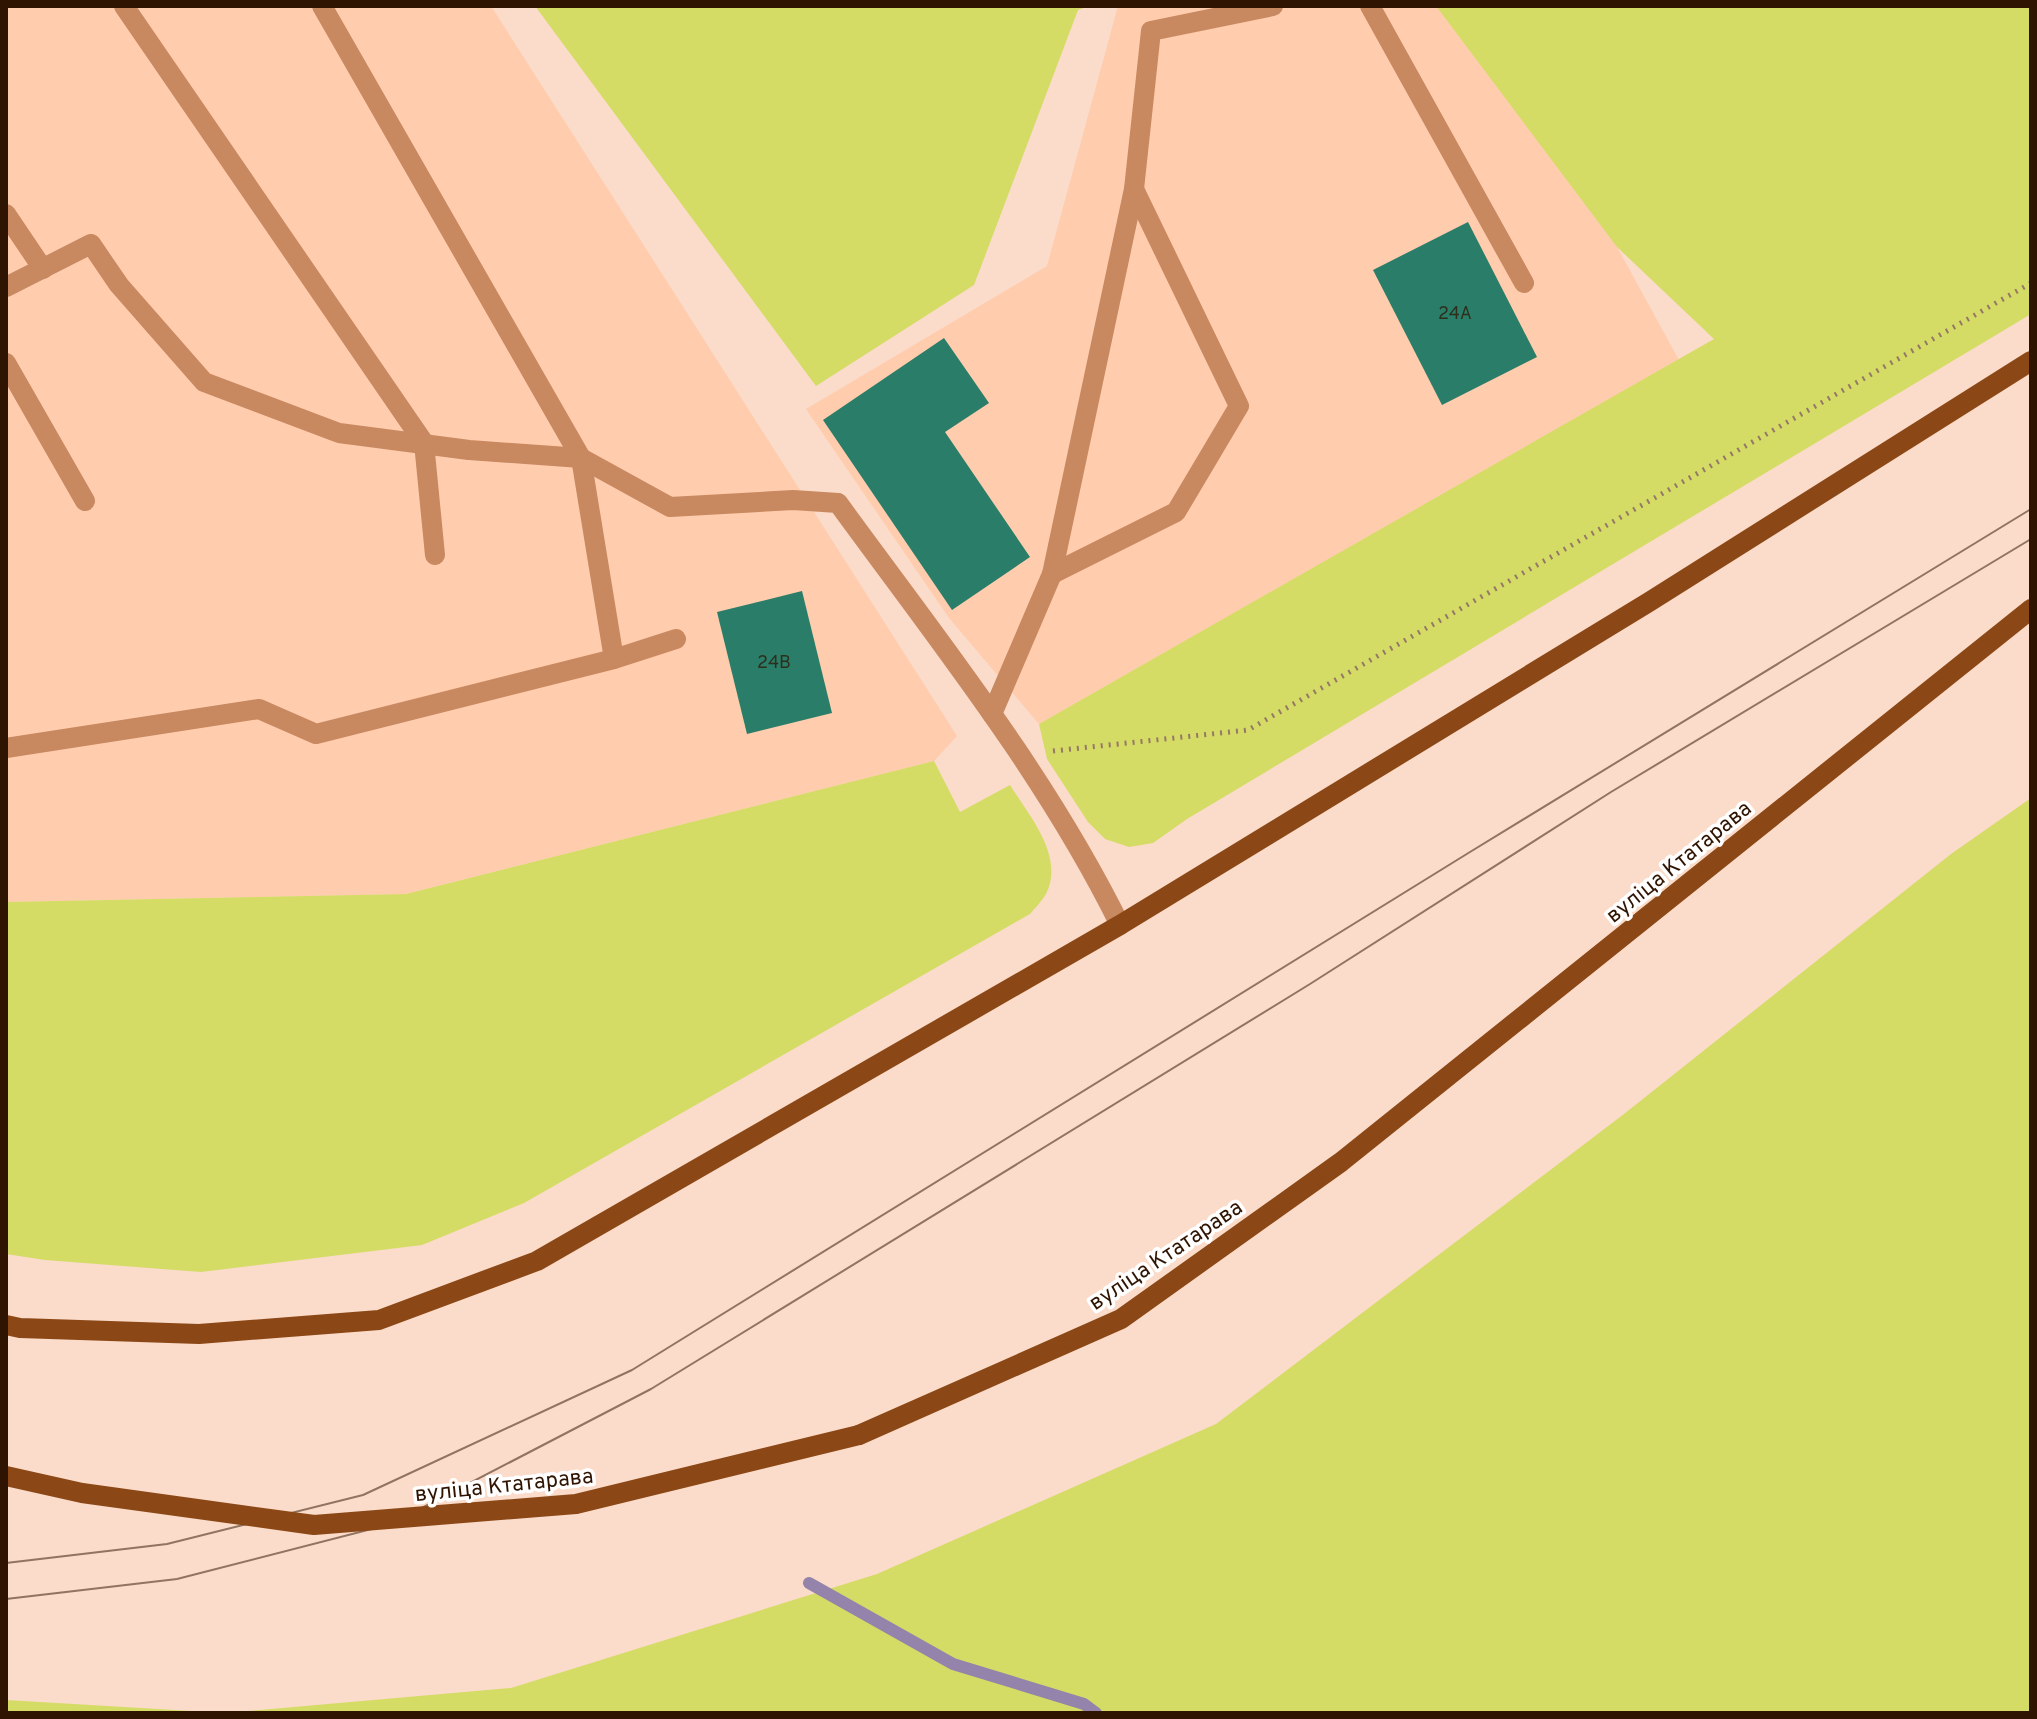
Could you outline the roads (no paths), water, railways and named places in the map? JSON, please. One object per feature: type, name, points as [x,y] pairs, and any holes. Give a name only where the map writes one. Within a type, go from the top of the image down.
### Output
[{"type":"main road","points":[[6,1325],[199,1334],[379,1320],[537,1261],[1120,925],[1649,602],[2031,361]]},
{"type":"main road","name":"вуліца Ктатарава","points":[[6,1476],[82,1493],[314,1525],[576,1504],[859,1435],[1121,1319],[1341,1162],[2031,609]]},
{"type":"lane","points":[[124,6],[424,443],[435,555]]},
{"type":"lane","points":[[322,6],[581,458],[614,659]]},
{"type":"lane","points":[[992,714],[1052,574],[1134,189],[1151,31],[1273,6]]},
{"type":"lane","points":[[1370,6],[1524,283]]},
{"type":"lane","points":[[1052,574],[1176,512],[1239,406],[1134,189]]},
{"type":"lane","points":[[6,214],[43,269]]},
{"type":"lane","points":[[6,287],[91,244],[119,285],[204,382],[339,433],[469,450],[581,458],[670,507],[793,500],[838,503],[1021,755],[1120,925]]},
{"type":"lane","points":[[6,363],[85,501]]},
{"type":"lane","points":[[6,748],[259,709],[316,734],[614,659],[676,639]]},
{"type":"waterway","points":[[809,1583],[953,1664],[1084,1704],[1096,1713]]},
{"type":"tram line","points":[[6,1563],[167,1544],[363,1495],[632,1370],[2031,509]]},
{"type":"tram line","points":[[6,1599],[177,1579],[391,1524],[651,1389],[1310,984],[1611,792],[2031,539]]}]
